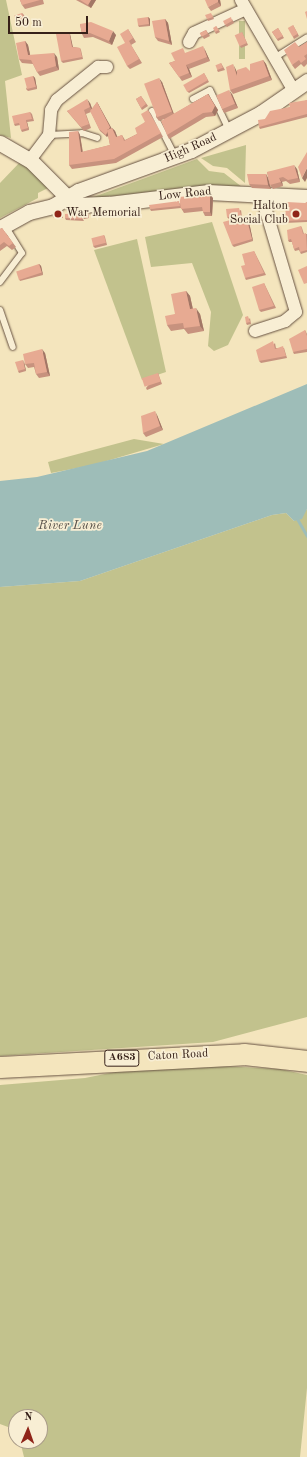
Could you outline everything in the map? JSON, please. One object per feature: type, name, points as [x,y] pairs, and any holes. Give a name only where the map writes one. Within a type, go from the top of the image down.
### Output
[{"type":"highway","name":"Caton Road","points":[[0,1068],[244,1054],[307,1061]]},
{"type":"street","points":[[189,42],[194,33],[243,4],[294,91]]},
{"type":"street","points":[[30,160],[49,135],[53,105],[99,64]]},
{"type":"street","name":"High Road","points":[[2,226],[65,198],[176,157],[229,132],[294,91],[307,81]]},
{"type":"street","points":[[0,143],[30,160],[65,198]]},
{"type":"street","name":"Low Road","points":[[65,198],[86,206],[208,192],[262,197],[307,195]]},
{"type":"street","points":[[255,331],[285,321],[302,311],[262,197]]},
{"type":"lane","points":[[274,58],[307,37]]},
{"type":"lane","points":[[193,99],[210,90],[229,132]]},
{"type":"lane","points":[[152,111],[176,157]]},
{"type":"lane","points":[[49,135],[82,133],[97,138]]},
{"type":"lane","points":[[0,282],[22,253],[2,226]]},
{"type":"lane","points":[[0,310],[13,348]]},
{"type":"green space","points":[[0,0],[6,0],[22,75],[5,81],[11,138],[0,135]]},
{"type":"green space","points":[[239,21],[245,21],[245,59],[239,59]]},
{"type":"green space","points":[[246,145],[245,183],[227,168],[213,166],[201,158]]},
{"type":"green space","points":[[197,159],[209,171],[224,173],[242,187],[204,186],[88,199]]},
{"type":"green space","points":[[21,161],[48,188],[38,193],[38,198],[0,218],[0,183]]},
{"type":"green space","points":[[212,222],[243,315],[228,345],[214,351],[208,346],[211,312],[192,263],[151,267],[145,237]]},
{"type":"green space","points":[[137,239],[166,372],[142,380],[94,250]]},
{"type":"green space","points":[[134,439],[164,444],[93,465],[51,473],[48,462]]},
{"type":"green space","points":[[307,509],[307,1017],[213,1042],[0,1056],[0,587],[80,581],[272,515],[286,513],[294,521]]},
{"type":"green space","points":[[221,1066],[280,1069],[307,1075],[307,1388],[300,1457],[24,1457],[22,1449],[48,1449],[48,1409],[8,1409],[8,1427],[0,1424],[0,1085],[85,1078],[130,1069]]},
{"type":"water","name":"River Lune","points":[[307,384],[307,509],[302,519],[294,521],[286,513],[272,515],[80,581],[0,587],[0,481],[37,477],[147,451]]},
{"type":"building","points":[[20,0],[40,0],[22,5]]},
{"type":"building","points":[[80,0],[91,0],[88,5]]},
{"type":"building","points":[[205,0],[218,0],[218,2],[208,7]]},
{"type":"building","points":[[22,13],[24,19],[16,21],[14,15]]},
{"type":"building","points":[[211,13],[213,17],[207,19],[205,15]]},
{"type":"building","points":[[148,17],[149,24],[138,25],[137,19]]},
{"type":"building","points":[[231,17],[232,21],[225,25],[223,21]]},
{"type":"building","points":[[165,19],[169,41],[155,37],[152,21]]},
{"type":"building","points":[[91,22],[113,31],[109,41],[90,33],[82,34],[80,24]]},
{"type":"building","points":[[293,25],[298,34],[293,37],[288,28]]},
{"type":"building","points":[[216,26],[219,30],[215,32],[213,28]]},
{"type":"building","points":[[278,28],[283,36],[277,39],[272,32]]},
{"type":"building","points":[[128,29],[133,38],[129,41],[139,59],[127,66],[117,47],[125,43],[120,34]]},
{"type":"building","points":[[206,30],[208,34],[202,37],[200,33]]},
{"type":"building","points":[[69,32],[72,47],[80,48],[82,57],[61,61],[56,34]]},
{"type":"building","points":[[242,32],[247,43],[240,46],[235,35]]},
{"type":"building","points":[[25,41],[28,55],[54,53],[56,66],[37,72],[31,60],[19,59],[16,43]]},
{"type":"building","points":[[295,42],[299,47],[307,42],[307,54],[304,56],[306,59],[301,63],[299,60],[292,65],[284,50]]},
{"type":"building","points":[[203,46],[207,57],[186,65],[189,73],[179,77],[169,63],[175,61],[171,53],[183,48],[185,53]]},
{"type":"building","points":[[263,60],[269,76],[230,90],[226,67],[233,64],[237,76],[237,70],[246,67],[250,71],[250,64]]},
{"type":"building","points":[[221,63],[223,68],[217,70],[215,65]]},
{"type":"building","points":[[204,73],[208,80],[187,92],[183,85]]},
{"type":"building","points":[[33,76],[36,87],[27,89],[24,78]]},
{"type":"building","points":[[159,78],[172,112],[157,117],[144,84]]},
{"type":"building","points":[[229,90],[235,104],[222,109],[216,95]]},
{"type":"building","points":[[208,94],[215,106],[212,112],[203,113],[167,135],[161,121]]},
{"type":"building","points":[[141,96],[146,104],[141,108],[136,99]]},
{"type":"building","points":[[87,99],[90,107],[84,110],[89,124],[81,127],[67,111]]},
{"type":"building","points":[[307,100],[307,114],[259,127],[258,120],[265,119],[270,111],[290,107],[289,103]]},
{"type":"building","points":[[97,102],[110,127],[107,130],[106,135],[99,129],[90,111]]},
{"type":"building","points":[[148,110],[161,133],[114,159],[69,165],[69,132],[78,131],[81,152],[110,145],[107,130],[112,128],[116,137],[122,135],[124,141],[137,134],[135,128],[145,122],[141,114]]},
{"type":"building","points":[[30,112],[32,119],[26,120],[28,128],[21,130],[19,123],[14,124],[12,116]]},
{"type":"building","points":[[307,152],[307,168],[302,178],[298,167]]},
{"type":"building","points":[[294,165],[298,178],[288,180],[283,177],[279,178],[281,182],[270,185],[267,172]]},
{"type":"building","points":[[247,174],[266,174],[268,185],[249,184]]},
{"type":"building","points":[[210,194],[210,212],[203,212],[202,207],[181,209],[179,197]]},
{"type":"building","points":[[179,201],[180,206],[150,209],[149,205]]},
{"type":"building","name":"Halton Social Club","points":[[287,202],[307,202],[307,220],[284,221]]},
{"type":"building","points":[[239,208],[241,215],[227,217],[226,209]]},
{"type":"building","points":[[62,213],[62,216],[53,216]]},
{"type":"building","points":[[79,213],[82,219],[65,218],[65,214]]},
{"type":"building","points":[[82,213],[88,213],[88,216],[83,217]]},
{"type":"building","points":[[234,219],[235,223],[247,220],[252,239],[232,245],[223,222]]},
{"type":"building","points":[[301,226],[303,234],[306,233],[307,250],[300,252],[299,247],[294,249],[291,239],[288,240],[287,230]]},
{"type":"building","points":[[2,228],[13,243],[9,246],[4,242],[0,245],[0,229]]},
{"type":"building","points":[[104,235],[106,243],[93,246],[91,238]]},
{"type":"building","points":[[254,251],[264,273],[245,278],[241,266],[245,265],[242,254]]},
{"type":"building","points":[[39,264],[42,273],[19,280],[16,271]]},
{"type":"building","points":[[307,266],[307,283],[304,284],[298,270]]},
{"type":"building","points":[[264,283],[274,306],[259,310],[252,287]]},
{"type":"building","points":[[186,291],[190,309],[196,308],[200,326],[184,328],[183,323],[167,325],[165,316],[175,314],[171,294]]},
{"type":"building","points":[[248,316],[250,322],[246,323],[245,317]]},
{"type":"building","points":[[305,330],[307,336],[307,349],[293,352],[289,339]]},
{"type":"building","points":[[273,341],[275,349],[283,346],[286,356],[259,361],[256,350]]},
{"type":"building","points":[[42,349],[47,372],[36,374],[34,363],[25,364],[23,354]]},
{"type":"building","points":[[23,360],[25,369],[18,371],[15,362]]},
{"type":"building","points":[[158,373],[161,382],[145,387],[142,378]]},
{"type":"building","points":[[155,411],[160,426],[143,433],[141,416]]},
{"type":"waterway","points":[[296,517],[307,536]]},
{"type":"place","name":"War Memorial","points":[[58,214]]},
{"type":"place","name":"Halton Social Club","points":[[296,214]]}]
